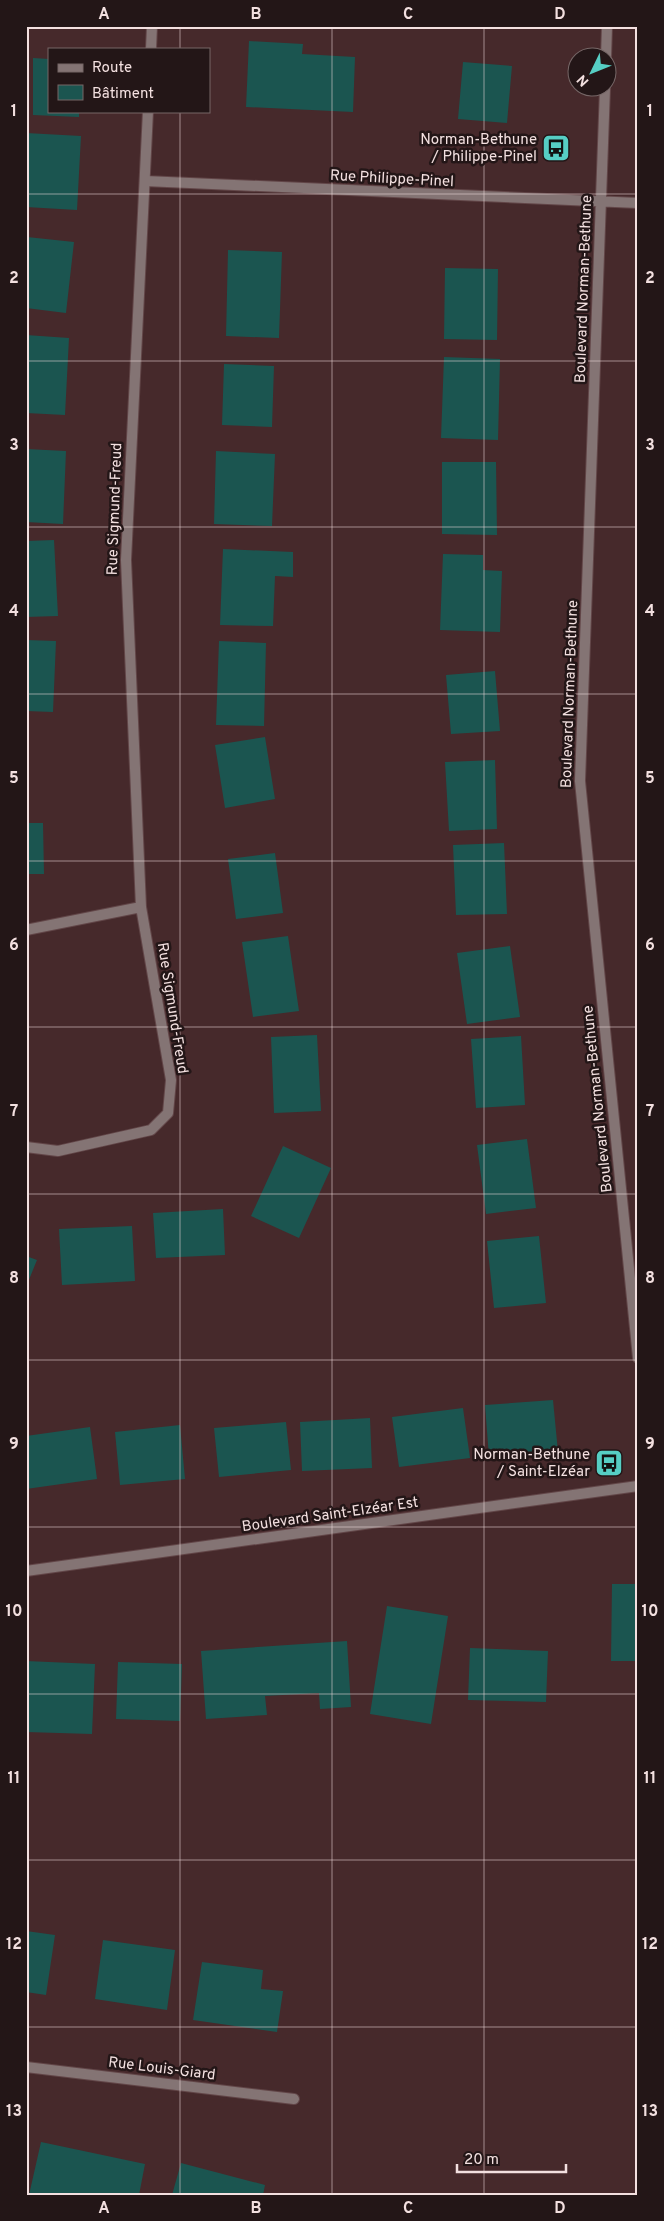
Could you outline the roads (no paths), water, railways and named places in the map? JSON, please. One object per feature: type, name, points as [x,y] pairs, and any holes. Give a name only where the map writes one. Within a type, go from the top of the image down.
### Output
[{"type":"street","points":[[151,48],[152,26]]},
{"type":"street","points":[[606,26],[606,48]]},
{"type":"street","name":"Boulevard Norman-Bethune","points":[[605,98],[580,781],[638,1358]]},
{"type":"street","name":"Rue Sigmund-Freud","points":[[26,1147],[58,1151],[151,1130],[168,1113],[171,1080],[142,907],[126,560],[148,112]]},
{"type":"street","name":"Rue Philippe-Pinel","points":[[145,181],[638,203]]},
{"type":"street","points":[[26,930],[142,907]]},
{"type":"street","name":"Boulevard Saint-Elzéar Est","points":[[26,1571],[638,1486]]},
{"type":"street","name":"Rue Louis-Giard","points":[[26,2067],[294,2099]]},
{"type":"place","name":"Norman-Bethune / Philippe-Pinel","points":[[556,148]]},
{"type":"place","name":"Norman-Bethune / Saint-Elzéar","points":[[609,1463]]}]
